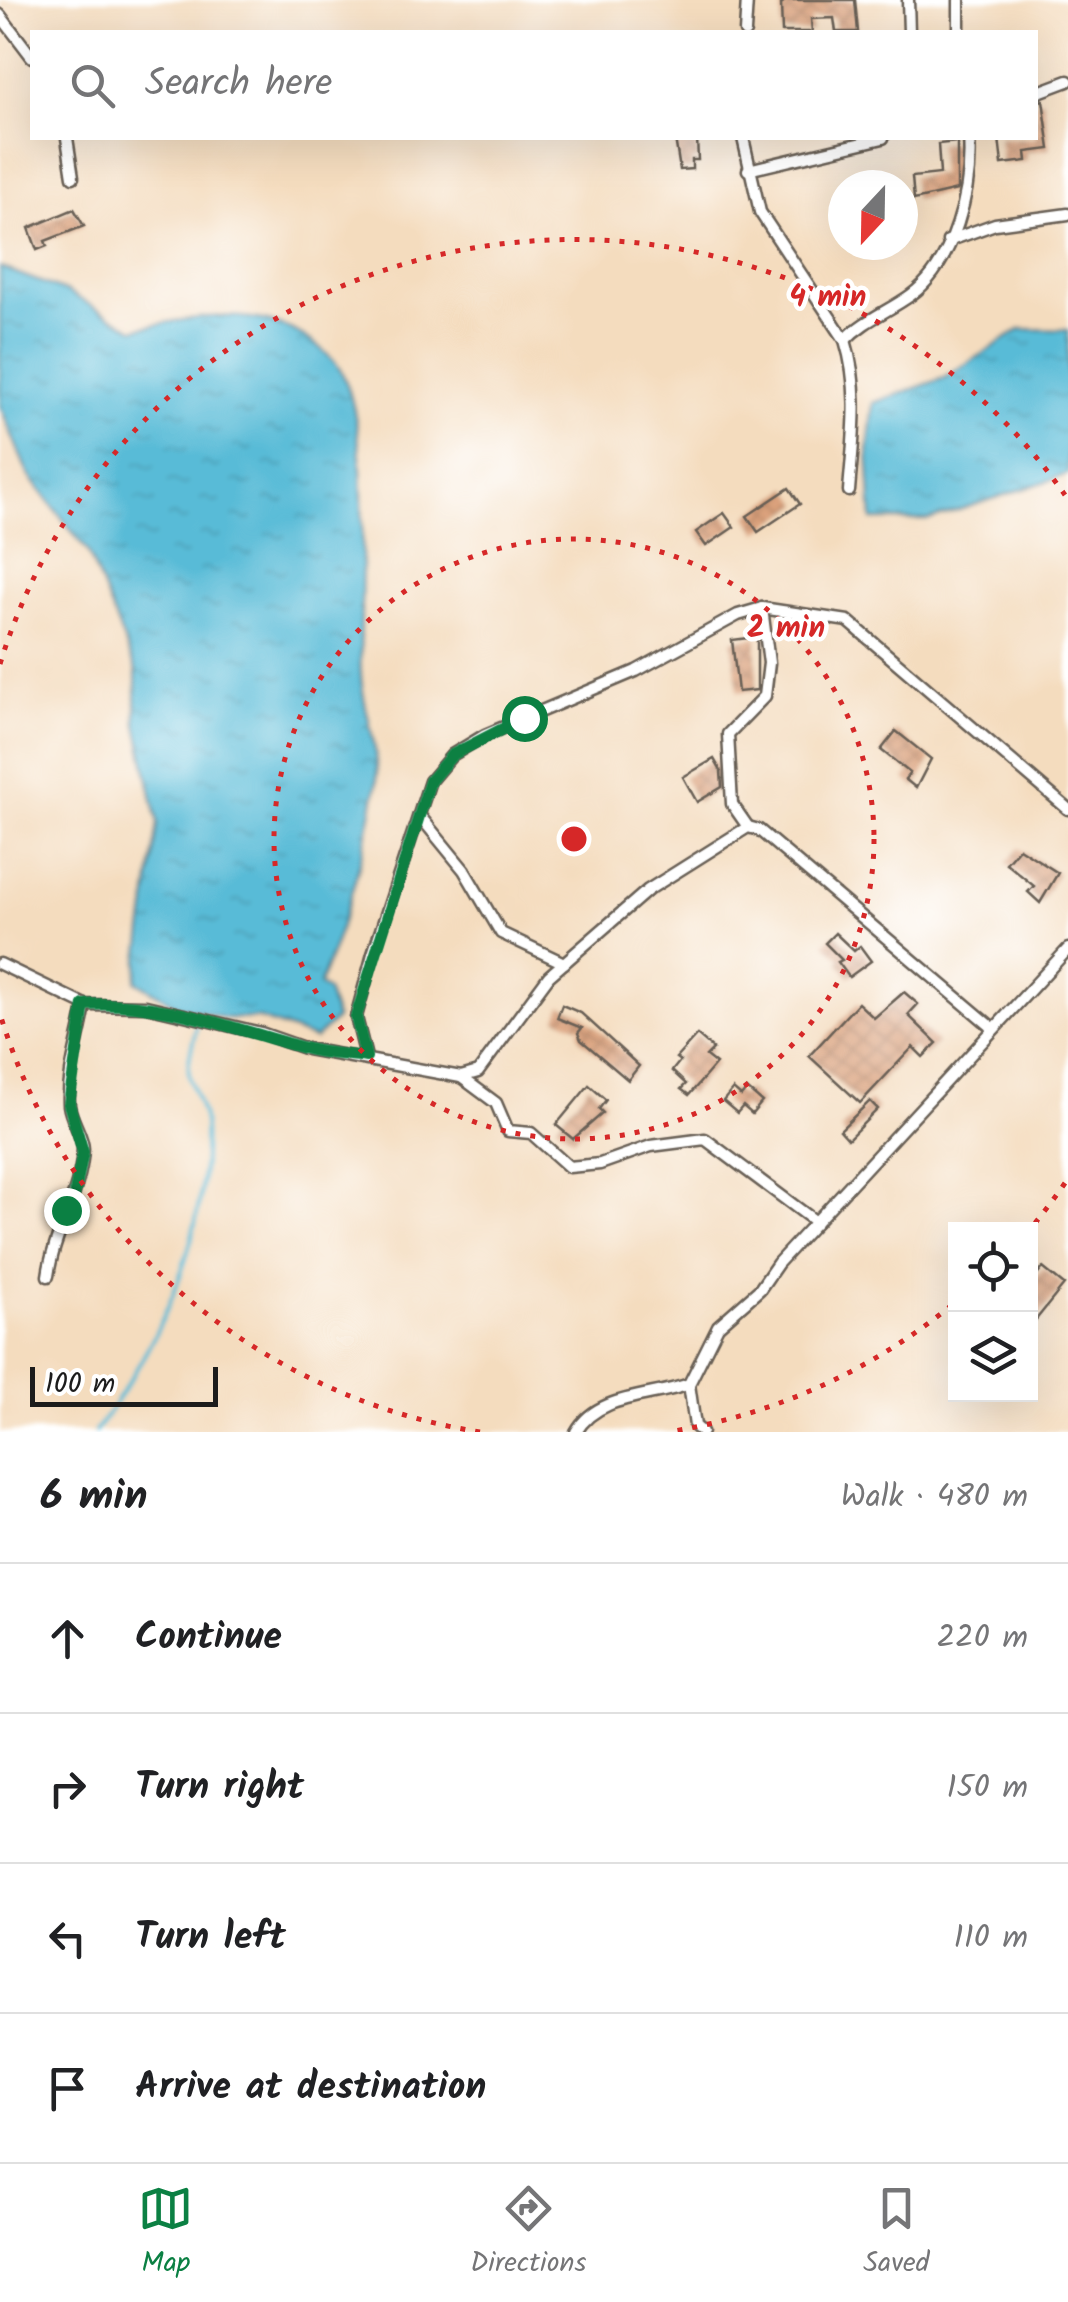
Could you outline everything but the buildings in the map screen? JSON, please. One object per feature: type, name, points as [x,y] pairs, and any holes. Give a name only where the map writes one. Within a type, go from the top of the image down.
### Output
[{"type":"street","points":[[744,30],[747,0]]},
{"type":"street","points":[[908,0],[910,30]]},
{"type":"street","points":[[959,0],[960,30]]},
{"type":"street","points":[[0,15],[30,54]]},
{"type":"street","points":[[1038,92],[1068,81]]},
{"type":"street","points":[[68,140],[73,177]]},
{"type":"street","points":[[743,140],[748,170],[766,225],[845,340],[853,364],[858,416],[848,491]]},
{"type":"street","points":[[748,170],[875,140]]},
{"type":"street","points":[[845,340],[913,294],[934,270],[968,198],[969,140]]},
{"type":"street","points":[[948,241],[995,224],[1068,214]]},
{"type":"street","points":[[366,1057],[356,1017],[430,781],[452,755],[485,735],[636,671],[738,615],[762,608],[848,621],[1068,809]]},
{"type":"street","points":[[762,608],[769,663],[765,696],[728,734],[732,804],[748,827],[759,830],[993,1028]]},
{"type":"street","points":[[419,814],[464,870],[502,933],[564,963]]},
{"type":"street","points":[[461,1077],[478,1072],[549,976],[648,890],[748,827]]},
{"type":"street","points":[[702,1432],[694,1426],[689,1384],[718,1326],[760,1290],[816,1222],[1068,949]]},
{"type":"street","points":[[0,964],[84,1005],[118,1002],[306,1049],[461,1077],[496,1104],[508,1130],[531,1133],[569,1167],[600,1164],[651,1146],[705,1139],[816,1222]]},
{"type":"street","points":[[48,1276],[57,1232],[74,1197],[83,1152],[72,1126],[69,1092],[84,1005]]},
{"type":"street","points":[[576,1432],[596,1408],[635,1400],[654,1389],[674,1390],[689,1384]]},
{"type":"water","points":[[0,267],[65,291],[134,329],[214,317],[265,320],[289,328],[312,341],[333,360],[347,384],[361,462],[361,675],[377,775],[360,863],[319,985],[327,991],[336,1019],[315,1039],[260,1019],[223,1018],[177,1006],[136,981],[158,823],[136,720],[136,671],[88,552],[28,474],[0,406]]},
{"type":"water","points":[[1021,329],[1068,330],[1068,474],[929,520],[872,520],[868,450],[873,403],[944,378]]},
{"type":"waterway","points":[[95,1432],[119,1398],[159,1325],[189,1248],[203,1166],[203,1118],[189,1073],[198,1019]]},
{"type":"route","points":[[66,1210],[74,1197],[83,1152],[72,1126],[69,1080],[84,1005],[118,1002],[146,1006],[306,1049],[366,1057],[356,1017],[430,781],[452,755],[524,718]]}]
